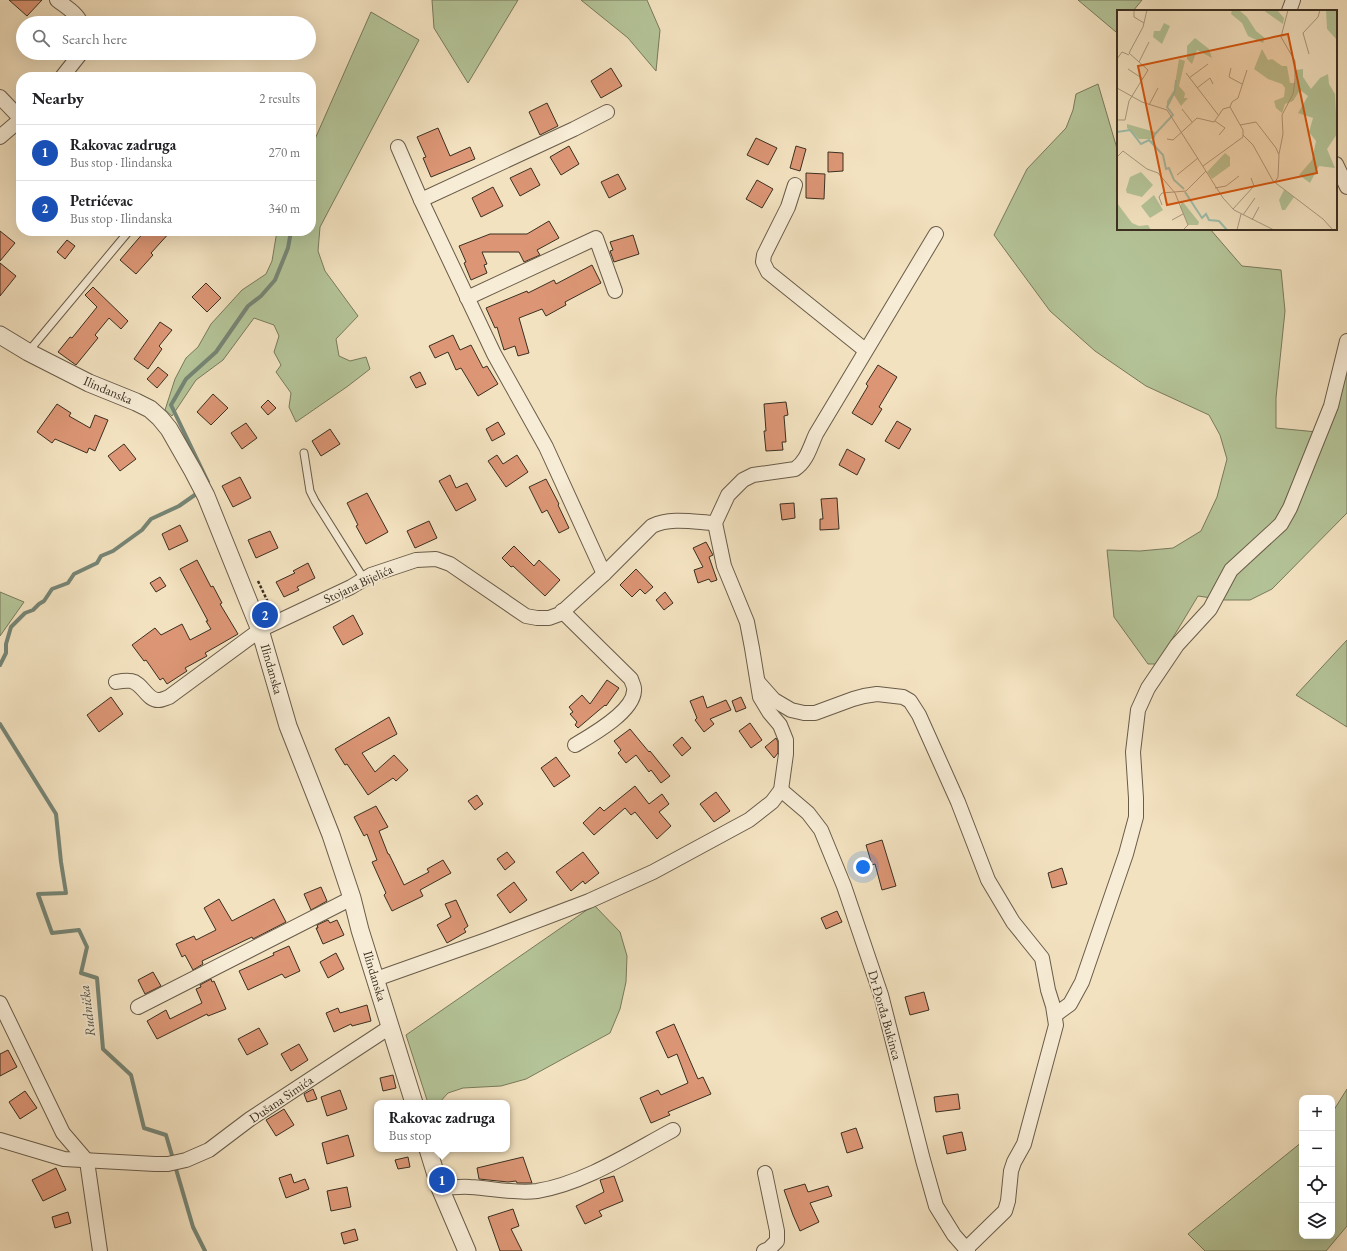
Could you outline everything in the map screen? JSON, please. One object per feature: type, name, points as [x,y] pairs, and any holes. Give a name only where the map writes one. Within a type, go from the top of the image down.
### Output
[{"type":"street","points":[[57,0],[77,16]]},
{"type":"street","points":[[1289,10],[1293,0]]},
{"type":"street","points":[[66,72],[75,60]]},
{"type":"street","points":[[0,97],[16,114]]},
{"type":"street","points":[[421,200],[574,129],[607,112]]},
{"type":"street","points":[[0,137],[16,123]]},
{"type":"street","points":[[398,147],[421,200],[494,354],[546,447],[604,574]]},
{"type":"street","points":[[1337,166],[1347,187]]},
{"type":"street","points":[[795,185],[788,207],[764,254],[763,262],[768,272],[866,350]]},
{"type":"street","points":[[376,979],[486,940],[589,901],[653,872],[749,820],[772,802],[781,790],[786,754],[786,740],[780,726],[760,697],[747,622],[724,566],[715,523],[728,495],[743,480],[753,475],[795,469],[800,466],[816,434],[936,234]]},
{"type":"street","points":[[467,298],[596,238],[615,291]]},
{"type":"street","name":"Ilindanska","points":[[0,335],[28,352],[89,383],[136,402],[155,414],[169,429],[176,440],[202,489],[260,630],[288,726],[331,835],[352,898],[360,930],[413,1100]]},
{"type":"street","points":[[1055,1016],[1070,1004],[1082,982],[1126,854],[1136,817],[1133,752],[1138,710],[1148,688],[1177,645],[1210,609],[1231,570],[1281,524],[1290,508],[1331,406],[1347,340]]},
{"type":"street","name":"Stojana Bijelića","points":[[116,682],[125,680],[132,681],[137,683],[149,696],[154,699],[159,700],[169,698],[260,630],[371,575],[416,560],[436,559],[450,564],[526,616],[549,618],[560,614],[604,574],[652,526],[659,522],[668,520],[715,523]]},
{"type":"street","points":[[562,611],[631,679],[635,690],[628,708],[576,746]]},
{"type":"street","points":[[757,680],[774,700],[791,710],[804,713],[820,712],[853,699],[877,694],[903,697],[910,700],[919,715],[958,802],[988,880],[1013,922],[1042,958],[1056,1025],[1024,1144],[1014,1162],[1011,1171],[1008,1201],[1005,1211],[967,1250]]},
{"type":"street","name":"Dr Đorđa Bukinca","points":[[781,790],[808,813],[818,826],[841,879],[881,994],[936,1206],[954,1235],[967,1250]]},
{"type":"street","points":[[138,1007],[352,898]]},
{"type":"street","points":[[0,1003],[63,1133],[87,1161],[100,1251]]},
{"type":"street","name":"Dušana Simića","points":[[0,1140],[64,1158],[87,1161],[168,1164],[186,1160],[209,1150],[250,1119],[390,1027]]},
{"type":"street","points":[[440,1188],[469,1187],[537,1191],[596,1172],[673,1130]]},
{"type":"street","points":[[429,1152],[440,1188],[467,1251]]},
{"type":"street","points":[[764,1251],[777,1241],[777,1230],[765,1174]]},
{"type":"lane","points":[[28,352],[125,236]]},
{"type":"lane","points":[[304,452],[310,491],[364,579]]},
{"type":"green space","points":[[432,0],[518,0],[468,83],[434,28]]},
{"type":"green space","points":[[581,0],[647,0],[660,30],[656,71],[628,38]]},
{"type":"green space","points":[[1078,0],[1142,0],[1134,10],[1117,10],[1116,32]]},
{"type":"green space","points":[[371,12],[419,40],[320,227],[318,251],[325,271],[358,316],[336,339],[339,356],[350,361],[366,357],[370,369],[296,422],[289,407],[291,393],[276,372],[281,365],[274,352],[279,336],[274,325],[254,318],[223,360],[196,380],[172,416],[165,410],[175,379],[186,358],[198,347],[211,324],[242,290],[266,274],[272,261],[276,236],[316,236],[316,137]]},
{"type":"green space","points":[[1098,84],[1117,149],[1117,230],[1211,230],[1242,266],[1281,270],[1285,311],[1276,398],[1276,428],[1317,432],[1347,336],[1347,513],[1272,589],[1250,600],[1225,600],[1198,596],[1157,664],[1148,664],[1114,617],[1107,550],[1140,551],[1173,548],[1201,531],[1217,497],[1227,459],[1220,435],[1209,415],[1146,386],[1095,351],[1050,311],[994,235],[1027,169],[1066,128],[1073,110],[1076,94]]},
{"type":"green space","points":[[0,592],[24,602],[0,636]]},
{"type":"green space","points":[[1347,640],[1347,727],[1296,695]]},
{"type":"green space","points":[[594,905],[620,932],[627,956],[626,982],[620,1009],[610,1033],[526,1079],[501,1086],[463,1088],[448,1093],[442,1100],[427,1100],[406,1035]]},
{"type":"green space","points":[[1347,1089],[1347,1226],[1326,1251],[1205,1251],[1188,1234],[1299,1144],[1299,1239],[1335,1239],[1335,1108]]},
{"type":"building","points":[[9,0],[42,0],[27,16]]},
{"type":"building","points":[[611,68],[622,86],[601,98],[591,81]]},
{"type":"building","points":[[547,103],[558,126],[540,135],[529,112]]},
{"type":"building","points":[[438,128],[450,156],[470,147],[475,159],[431,177],[423,158],[426,157],[417,137]]},
{"type":"building","points":[[756,138],[777,148],[768,165],[747,155]]},
{"type":"building","points":[[569,146],[579,164],[561,175],[550,157]]},
{"type":"building","points":[[796,146],[806,149],[800,171],[790,168]]},
{"type":"building","points":[[828,152],[843,153],[843,171],[828,172]]},
{"type":"building","points":[[531,168],[540,185],[520,196],[510,178]]},
{"type":"building","points":[[806,173],[825,174],[824,199],[806,198]]},
{"type":"building","points":[[618,174],[626,189],[609,198],[601,182]]},
{"type":"building","points":[[757,180],[773,189],[762,208],[746,199]]},
{"type":"building","points":[[493,187],[503,206],[481,217],[472,198]]},
{"type":"building","points":[[549,221],[559,238],[537,250],[540,255],[524,262],[519,252],[482,252],[487,264],[484,265],[487,273],[471,280],[464,263],[466,262],[459,246],[490,234],[527,234]]},
{"type":"building","points":[[0,231],[15,243],[0,261]]},
{"type":"building","points":[[633,235],[639,254],[614,262],[610,251],[613,250],[610,242]]},
{"type":"building","points":[[141,236],[166,236],[151,253],[153,255],[136,274],[120,260]]},
{"type":"building","points":[[67,240],[75,246],[65,259],[57,252]]},
{"type":"building","points":[[0,263],[16,276],[0,296]]},
{"type":"building","points":[[592,265],[601,283],[565,302],[566,305],[546,316],[542,309],[519,318],[529,353],[518,356],[515,346],[504,350],[497,327],[495,328],[486,308],[527,291],[528,293],[554,280],[556,284]]},
{"type":"building","points":[[206,283],[221,298],[207,312],[192,297]]},
{"type":"building","points":[[93,287],[128,321],[121,329],[109,318],[95,335],[98,338],[76,365],[58,352],[70,337],[72,338],[97,307],[85,295]]},
{"type":"building","points":[[160,322],[172,330],[159,346],[162,349],[148,369],[134,359]]},
{"type":"building","points":[[453,335],[460,350],[471,345],[483,368],[487,366],[498,384],[478,396],[461,368],[456,370],[448,352],[435,358],[429,346]]},
{"type":"building","points":[[878,365],[897,377],[879,407],[882,409],[872,425],[852,413],[868,386],[866,384]]},
{"type":"building","points":[[158,367],[168,375],[157,388],[147,379]]},
{"type":"building","points":[[420,372],[426,384],[416,388],[410,377]]},
{"type":"building","points":[[213,394],[228,408],[211,425],[197,412]]},
{"type":"building","points":[[268,400],[276,408],[268,415],[261,407]]},
{"type":"building","points":[[786,402],[788,415],[784,416],[786,442],[782,442],[783,450],[766,451],[764,404]]},
{"type":"building","points":[[57,404],[71,413],[69,416],[90,428],[95,415],[108,420],[95,451],[89,448],[87,453],[55,439],[52,443],[37,432]]},
{"type":"building","points":[[897,421],[911,429],[899,449],[885,441]]},
{"type":"building","points":[[498,422],[505,434],[492,441],[486,429]]},
{"type":"building","points":[[246,423],[257,438],[242,449],[231,433]]},
{"type":"building","points":[[330,429],[340,444],[321,456],[312,441]]},
{"type":"building","points":[[124,444],[136,459],[120,471],[108,456]]},
{"type":"building","points":[[847,449],[865,459],[857,475],[839,465]]},
{"type":"building","points":[[497,455],[503,464],[517,455],[528,472],[506,487],[488,461]]},
{"type":"building","points":[[450,475],[456,488],[467,483],[476,500],[456,511],[439,481]]},
{"type":"building","points":[[240,477],[251,498],[233,507],[222,486]]},
{"type":"building","points":[[546,479],[569,528],[559,533],[547,510],[542,513],[529,487]]},
{"type":"building","points":[[367,493],[388,532],[366,544],[356,526],[358,525],[347,503]]},
{"type":"building","points":[[837,498],[839,529],[820,530],[820,519],[823,519],[821,499]]},
{"type":"building","points":[[794,503],[795,518],[782,520],[780,504]]},
{"type":"building","points":[[429,521],[437,538],[415,548],[407,531]]},
{"type":"building","points":[[180,525],[188,541],[169,550],[162,534]]},
{"type":"building","points":[[270,531],[278,548],[256,558],[248,540]]},
{"type":"building","points":[[706,542],[713,555],[709,557],[717,580],[711,582],[709,579],[698,583],[694,570],[703,567],[693,548]]},
{"type":"building","points":[[514,546],[534,566],[539,560],[560,580],[545,596],[513,566],[511,567],[502,558]]},
{"type":"building","points":[[197,560],[211,587],[213,586],[222,603],[220,604],[238,634],[205,653],[207,656],[185,668],[187,671],[167,684],[163,678],[160,680],[146,660],[144,661],[132,645],[155,628],[161,635],[182,624],[190,640],[211,629],[180,569]]},
{"type":"building","points":[[308,563],[315,578],[297,587],[299,590],[284,597],[276,582],[295,573],[293,571]]},
{"type":"building","points":[[636,569],[653,587],[645,594],[640,589],[632,597],[620,585]]},
{"type":"building","points":[[160,577],[166,586],[156,592],[150,583]]},
{"type":"building","points":[[665,592],[673,603],[664,610],[656,600]]},
{"type":"building","points":[[353,615],[363,634],[343,645],[333,627]]},
{"type":"building","points":[[607,680],[619,688],[606,706],[605,705],[578,728],[575,725],[577,722],[570,714],[573,712],[569,707],[582,695],[590,704]]},
{"type":"building","points":[[703,696],[707,708],[726,700],[731,710],[710,719],[714,724],[704,732],[695,720],[697,718],[690,701]]},
{"type":"building","points":[[111,697],[123,714],[99,732],[87,715]]},
{"type":"building","points":[[741,697],[746,708],[736,712],[732,701]]},
{"type":"building","points":[[389,717],[397,734],[362,753],[375,772],[394,755],[408,770],[396,781],[393,778],[368,795],[347,764],[345,765],[335,749]]},
{"type":"building","points":[[750,723],[762,740],[751,748],[739,731]]},
{"type":"building","points":[[630,729],[670,776],[661,783],[651,770],[649,772],[636,755],[626,763],[618,753],[621,750],[614,741]]},
{"type":"building","points":[[682,737],[691,748],[682,756],[673,745]]},
{"type":"building","points":[[776,738],[778,742],[778,753],[774,758],[765,747]]},
{"type":"building","points":[[556,757],[570,776],[554,787],[541,768]]},
{"type":"building","points":[[635,786],[649,804],[662,794],[669,804],[659,812],[671,826],[657,839],[635,812],[631,815],[625,808],[594,835],[583,823],[600,807],[604,811]]},
{"type":"building","points":[[716,792],[730,811],[714,822],[700,804]]},
{"type":"building","points":[[477,795],[483,804],[475,810],[468,801]]},
{"type":"building","points":[[376,806],[388,827],[379,831],[388,854],[404,885],[429,872],[427,869],[443,860],[451,873],[420,890],[423,896],[392,911],[384,895],[386,893],[372,862],[377,860],[367,834],[364,836],[354,817]]},
{"type":"building","points":[[882,840],[896,886],[882,890],[875,864],[872,865],[866,845]]},
{"type":"building","points":[[507,852],[515,862],[505,870],[497,859]]},
{"type":"building","points":[[583,852],[599,873],[585,884],[583,881],[571,891],[556,872]]},
{"type":"building","points":[[1062,868],[1067,884],[1052,888],[1048,873]]},
{"type":"building","points":[[514,882],[527,900],[510,913],[497,895]]},
{"type":"building","points":[[321,887],[327,901],[311,910],[304,894]]},
{"type":"building","points":[[219,899],[232,921],[274,899],[286,922],[253,939],[252,937],[202,961],[203,964],[193,970],[185,955],[182,957],[176,944],[194,936],[196,940],[216,930],[204,908]]},
{"type":"building","points":[[456,900],[468,926],[464,929],[466,932],[447,943],[437,925],[451,917],[445,904]]},
{"type":"building","points":[[837,911],[842,922],[826,929],[821,918]]},
{"type":"building","points":[[328,920],[330,923],[337,920],[344,935],[323,944],[316,928],[318,928],[317,925]]},
{"type":"building","points":[[289,946],[300,971],[285,978],[282,974],[248,990],[239,971],[274,955],[273,953]]},
{"type":"building","points":[[336,953],[344,969],[328,978],[320,962]]},
{"type":"building","points":[[153,972],[161,986],[145,994],[138,980]]},
{"type":"building","points":[[211,979],[212,982],[214,981],[226,1009],[208,1016],[207,1014],[157,1039],[147,1021],[166,1010],[170,1019],[202,1003],[196,989]]},
{"type":"building","points":[[924,992],[929,1010],[910,1015],[905,997]]},
{"type":"building","points":[[367,1005],[371,1021],[352,1026],[351,1024],[334,1032],[326,1013],[338,1008],[340,1013]]},
{"type":"building","points":[[674,1024],[698,1079],[703,1077],[711,1094],[668,1112],[670,1115],[651,1123],[640,1098],[658,1090],[661,1095],[688,1083],[677,1054],[668,1058],[656,1032]]},
{"type":"building","points":[[259,1028],[268,1044],[247,1055],[238,1039]]},
{"type":"building","points":[[299,1044],[308,1060],[291,1071],[281,1054]]},
{"type":"building","points":[[8,1050],[17,1067],[0,1076],[0,1054]]},
{"type":"building","points":[[393,1075],[396,1088],[383,1091],[380,1078]]},
{"type":"building","points":[[313,1089],[317,1099],[307,1102],[304,1094]]},
{"type":"building","points":[[340,1090],[347,1109],[327,1116],[321,1097]]},
{"type":"building","points":[[25,1091],[37,1108],[20,1119],[9,1102]]},
{"type":"building","points":[[958,1094],[960,1109],[936,1112],[934,1097]]},
{"type":"building","points":[[284,1109],[294,1125],[276,1136],[266,1120]]},
{"type":"building","points":[[856,1128],[863,1148],[847,1153],[841,1133]]},
{"type":"building","points":[[962,1132],[966,1150],[947,1154],[943,1136]]},
{"type":"building","points":[[348,1135],[354,1156],[327,1164],[322,1143]]},
{"type":"building","points":[[408,1157],[410,1167],[398,1169],[395,1160]]},
{"type":"building","points":[[523,1157],[532,1183],[479,1179],[477,1168]]},
{"type":"building","points":[[56,1168],[66,1190],[43,1201],[32,1180]]},
{"type":"building","points":[[291,1174],[294,1183],[305,1179],[309,1189],[286,1198],[279,1178]]},
{"type":"building","points":[[614,1176],[623,1201],[599,1211],[602,1216],[585,1224],[576,1206],[604,1192],[600,1180]]},
{"type":"building","points":[[805,1184],[808,1192],[828,1186],[832,1196],[810,1203],[819,1222],[800,1231],[784,1190]]},
{"type":"building","points":[[347,1187],[351,1207],[331,1211],[327,1191]]},
{"type":"building","points":[[513,1209],[519,1226],[511,1229],[522,1251],[500,1251],[488,1217]]},
{"type":"building","points":[[68,1212],[71,1223],[55,1228],[52,1217]]},
{"type":"building","points":[[355,1229],[358,1240],[344,1244],[341,1233]]},
{"type":"waterway","points":[[208,482],[171,405],[186,379],[216,352],[248,306],[261,296],[275,280],[288,248],[290,236]]},
{"type":"waterway","points":[[0,665],[6,653],[6,644],[11,627],[25,613],[33,610],[44,601],[52,589],[68,583],[74,574],[97,563],[101,556],[113,551],[142,530],[151,519],[179,506],[199,492]]},
{"type":"waterway","name":"Rudnička","points":[[0,724],[56,814],[66,893],[38,894],[52,933],[79,930],[87,947],[81,973],[97,978],[103,1049],[131,1075],[144,1128],[166,1135],[193,1227],[205,1251]]},
{"type":"place","name":"Petrićevac","points":[[265,615]]},
{"type":"place","name":"Rakovac zadruga","points":[[442,1180]]}]
